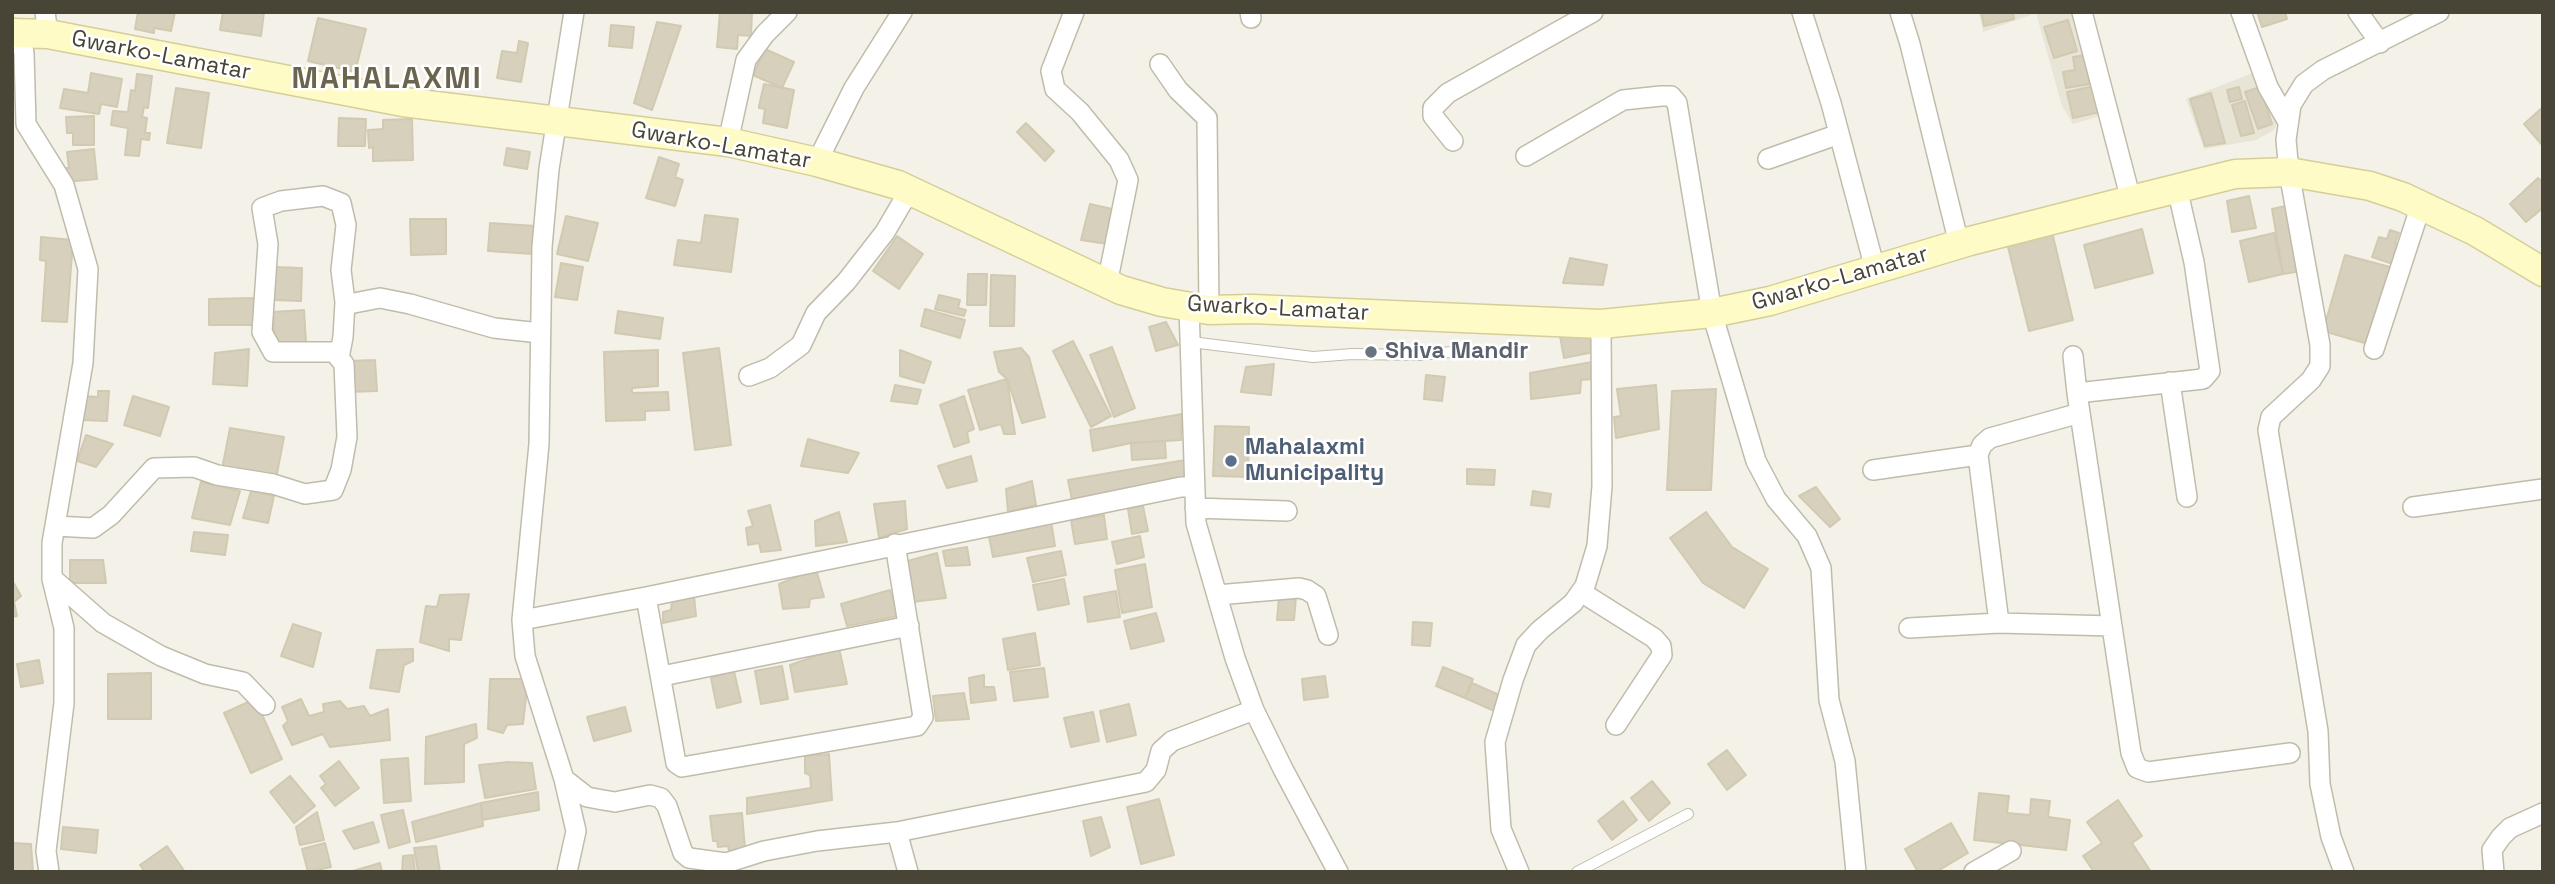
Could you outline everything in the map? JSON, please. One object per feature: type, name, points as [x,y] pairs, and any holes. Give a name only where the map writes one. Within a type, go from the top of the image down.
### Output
[{"type":"main road","name":"Gwarko-Lamatar","points":[[16,33],[46,23],[403,102],[729,142],[817,162],[898,185],[1107,284],[1161,302],[1199,309],[1601,324],[1712,313],[1770,301],[1959,244],[2177,188],[2235,174],[2289,172],[2370,186],[2421,205],[2475,231],[2543,272]]},
{"type":"street","points":[[562,869],[576,831],[564,779],[525,656],[522,620],[539,444],[542,247],[555,120],[574,12]]},
{"type":"street","points":[[729,142],[746,60],[765,34],[787,12]]},
{"type":"street","points":[[817,162],[854,88],[902,12]]},
{"type":"street","points":[[1074,12],[1051,71],[1055,89],[1080,112],[1119,160],[1128,180],[1107,284]]},
{"type":"street","points":[[1453,141],[1433,116],[1433,108],[1448,93],[1560,20],[1593,12]]},
{"type":"street","points":[[1802,12],[1839,134],[1875,269]]},
{"type":"street","points":[[1899,12],[1910,44],[1959,244]]},
{"type":"street","points":[[2082,12],[2131,200]]},
{"type":"street","points":[[2241,12],[2268,86],[2288,122]]},
{"type":"street","points":[[2358,12],[2380,43]]},
{"type":"street","points":[[2344,872],[2331,837],[2320,783],[2318,732],[2267,430],[2271,417],[2311,380],[2320,366],[2320,345],[2289,172],[2286,140],[2291,106],[2304,84],[2323,70],[2439,12]]},
{"type":"street","points":[[16,33],[24,53],[26,124],[64,185],[88,269],[83,363],[52,543],[52,579],[64,628],[64,704],[46,851],[49,872]]},
{"type":"street","points":[[1160,64],[1187,100],[1207,118],[1199,309],[1191,342],[1196,523],[1235,659],[1254,710],[1338,872]]},
{"type":"street","points":[[1526,156],[1623,100],[1671,96],[1676,103],[1712,313],[1756,461],[1776,499],[1807,536],[1821,568],[1829,700],[1845,761],[1856,872]]},
{"type":"street","points":[[1768,159],[1839,134]]},
{"type":"street","points":[[2077,393],[2203,379],[2210,371],[2194,262],[2177,188]]},
{"type":"street","points":[[749,376],[770,368],[801,345],[816,313],[846,282],[885,232],[909,191]]},
{"type":"street","points":[[55,526],[93,528],[111,515],[154,468],[194,467],[216,475],[273,484],[305,494],[333,490],[341,470],[347,437],[344,364],[339,358],[334,352],[273,352],[262,332],[268,244],[262,208],[281,201],[323,196],[341,203],[346,225],[341,270],[345,302],[339,358]]},
{"type":"street","points":[[2374,349],[2421,205]]},
{"type":"street","points":[[345,302],[380,298],[494,328],[540,333]]},
{"type":"street","points":[[1519,872],[1501,829],[1495,742],[1526,645],[1573,603],[1581,592],[1597,546],[1601,498],[1601,324]]},
{"type":"street","points":[[2073,356],[2131,753],[2137,768],[2148,772],[2290,753]]},
{"type":"street","points":[[2170,382],[2187,497]]},
{"type":"street","points":[[1999,623],[1978,455],[1982,445],[1990,438],[2080,414]]},
{"type":"street","points":[[1873,470],[1978,455]]},
{"type":"street","points":[[522,620],[1181,487],[1193,487]]},
{"type":"street","points":[[2413,507],[2543,489]]},
{"type":"street","points":[[1195,508],[1287,511]]},
{"type":"street","points":[[646,597],[676,763],[682,767],[917,726],[923,717],[895,544]]},
{"type":"street","points":[[52,579],[103,623],[161,656],[194,670],[243,682],[265,705]]},
{"type":"street","points":[[1217,596],[1307,590],[1316,596],[1328,635]]},
{"type":"street","points":[[1581,592],[1654,638],[1661,646],[1662,655],[1616,725]]},
{"type":"street","points":[[1909,628],[1999,623],[2112,626]]},
{"type":"street","points":[[662,676],[909,626]]},
{"type":"street","points":[[564,779],[587,797],[615,802],[650,795],[660,798],[667,806],[683,853],[689,858],[727,867],[764,851],[897,831],[1146,782],[1156,770],[1161,751],[1172,741],[1254,710]]},
{"type":"street","points":[[2494,872],[2492,850],[2501,837],[2510,828],[2543,813]]},
{"type":"street","points":[[897,831],[908,872]]},
{"type":"street","points":[[1974,872],[2011,851]]},
{"type":"lane","points":[[1191,342],[1313,357],[1352,354],[1419,355],[1462,351]]},
{"type":"lane","points":[[1577,872],[1688,814]]},
{"type":"shaded area","points":[[1979,12],[2075,12],[2104,115],[2073,124],[2062,106],[2036,13],[1983,32]]},
{"type":"shaded area","points":[[2268,67],[2286,104],[2274,130],[2256,140],[2204,149],[2186,99]]},
{"type":"building","points":[[138,12],[175,12],[171,31],[154,28],[154,33],[135,29]]},
{"type":"building","points":[[223,12],[264,12],[261,36],[220,30]]},
{"type":"building","points":[[720,12],[752,12],[751,36],[738,35],[737,49],[717,47]]},
{"type":"building","points":[[1981,12],[2013,12],[2014,19],[1984,26]]},
{"type":"building","points":[[2257,12],[2285,12],[2287,19],[2262,27]]},
{"type":"building","points":[[318,18],[366,29],[355,72],[308,61]]},
{"type":"building","points":[[2068,20],[2077,51],[2054,58],[2044,27]]},
{"type":"building","points":[[657,22],[681,26],[652,110],[634,103]]},
{"type":"building","points":[[611,25],[634,27],[632,48],[609,46]]},
{"type":"building","points":[[519,41],[528,43],[521,82],[497,78],[502,51],[517,53]]},
{"type":"building","points":[[765,49],[794,62],[782,88],[753,75]]},
{"type":"building","points":[[2085,55],[2090,84],[2066,88],[2063,72],[2075,70],[2073,57]]},
{"type":"building","points":[[91,73],[122,79],[117,107],[101,104],[99,114],[60,108],[64,89],[88,93]]},
{"type":"building","points":[[137,74],[152,76],[148,108],[144,107],[142,117],[147,118],[145,133],[150,133],[149,140],[141,139],[139,156],[125,155],[128,128],[111,125],[113,111],[128,112],[131,90],[135,91]]},
{"type":"building","points":[[764,84],[794,90],[787,128],[763,123],[765,109],[759,106]]},
{"type":"building","points":[[2094,86],[2100,112],[2073,118],[2067,92]]},
{"type":"building","points":[[2239,87],[2242,99],[2230,102],[2227,90]]},
{"type":"building","points":[[2260,87],[2272,124],[2258,129],[2245,92]]},
{"type":"building","points":[[176,88],[209,93],[201,148],[167,143]]},
{"type":"building","points":[[2211,93],[2225,143],[2205,146],[2190,99]]},
{"type":"building","points":[[2245,101],[2254,133],[2241,136],[2232,105]]},
{"type":"building","points":[[2543,107],[2543,146],[2524,124]]},
{"type":"building","points":[[94,116],[94,145],[73,145],[73,133],[67,133],[66,117]]},
{"type":"building","points":[[339,118],[366,119],[365,146],[338,146]]},
{"type":"building","points":[[412,119],[413,160],[373,161],[373,147],[369,148],[368,130],[383,129],[383,120]]},
{"type":"building","points":[[1026,123],[1054,151],[1045,161],[1017,132]]},
{"type":"building","points":[[507,148],[530,152],[527,169],[504,165]]},
{"type":"building","points":[[94,149],[97,179],[66,182],[65,168],[69,168],[67,152]]},
{"type":"building","points":[[659,157],[679,164],[675,177],[683,180],[675,206],[646,198]]},
{"type":"building","points":[[2538,178],[2543,183],[2543,208],[2526,222],[2510,204]]},
{"type":"building","points":[[2249,196],[2256,228],[2232,232],[2227,201]]},
{"type":"building","points":[[1090,204],[1112,209],[1108,244],[1081,240]]},
{"type":"building","points":[[2290,205],[2302,271],[2283,274],[2272,209]]},
{"type":"building","points":[[705,215],[738,219],[731,272],[674,265],[678,240],[701,243]]},
{"type":"building","points":[[566,216],[598,223],[588,261],[557,254]]},
{"type":"building","points":[[410,219],[446,219],[446,254],[411,255]]},
{"type":"building","points":[[490,223],[535,226],[533,254],[488,251]]},
{"type":"building","points":[[2142,229],[2153,273],[2095,288],[2084,245]]},
{"type":"building","points":[[2390,230],[2399,233],[2395,243],[2405,246],[2399,266],[2372,257],[2379,237],[2387,239]]},
{"type":"building","points":[[2052,232],[2073,320],[2029,331],[2007,243]]},
{"type":"building","points":[[2274,233],[2283,274],[2249,282],[2240,241]]},
{"type":"building","points":[[897,236],[923,254],[899,289],[873,271]]},
{"type":"building","points":[[41,237],[73,240],[67,322],[42,321],[46,261],[40,260]]},
{"type":"building","points":[[2345,255],[2390,267],[2368,344],[2323,331]]},
{"type":"building","points":[[1570,258],[1607,265],[1603,285],[1563,283]]},
{"type":"building","points":[[561,263],[583,267],[577,300],[555,297]]},
{"type":"building","points":[[274,267],[302,268],[301,301],[274,300]]},
{"type":"building","points":[[968,274],[987,274],[986,305],[967,305]]},
{"type":"building","points":[[991,275],[1015,276],[1014,326],[990,326]]},
{"type":"building","points":[[939,295],[960,300],[958,308],[966,310],[964,316],[935,309]]},
{"type":"building","points":[[255,298],[255,325],[209,325],[209,299]]},
{"type":"building","points":[[925,309],[965,320],[960,338],[921,326]]},
{"type":"building","points":[[304,310],[306,342],[274,343],[273,312]]},
{"type":"building","points":[[618,311],[663,318],[660,339],[615,333]]},
{"type":"building","points":[[1166,322],[1178,345],[1156,351],[1149,327]]},
{"type":"building","points":[[1591,331],[1594,352],[1564,358],[1560,336]]},
{"type":"building","points":[[1073,341],[1111,416],[1091,427],[1053,351]]},
{"type":"building","points":[[1112,347],[1135,408],[1114,417],[1090,355]]},
{"type":"building","points":[[719,348],[731,445],[695,450],[683,353]]},
{"type":"building","points":[[1021,348],[1029,357],[1045,417],[1022,423],[1007,379],[999,372],[994,352]]},
{"type":"building","points":[[249,349],[247,386],[213,384],[215,353]]},
{"type":"building","points":[[658,350],[658,386],[632,388],[632,393],[668,392],[669,410],[645,411],[645,420],[606,421],[604,352]]},
{"type":"building","points":[[900,350],[931,362],[924,383],[900,376]]},
{"type":"building","points":[[375,360],[377,391],[349,392],[348,361]]},
{"type":"building","points":[[1592,362],[1594,379],[1581,380],[1580,393],[1531,399],[1530,373]]},
{"type":"building","points":[[1274,364],[1271,395],[1241,392],[1246,367]]},
{"type":"building","points":[[1426,375],[1445,377],[1442,401],[1424,399]]},
{"type":"building","points":[[1007,379],[1015,434],[1004,434],[1001,424],[980,430],[968,390]]},
{"type":"building","points":[[895,385],[921,390],[917,404],[891,401]]},
{"type":"building","points":[[1656,385],[1659,429],[1616,438],[1614,417],[1621,416],[1617,389]]},
{"type":"building","points":[[1716,389],[1711,490],[1667,490],[1672,391]]},
{"type":"building","points":[[98,391],[109,391],[107,421],[81,420],[82,396],[98,397]]},
{"type":"building","points":[[133,396],[169,407],[160,436],[124,425]]},
{"type":"building","points":[[964,396],[974,429],[967,432],[969,442],[954,447],[940,405]]},
{"type":"building","points":[[1182,414],[1181,440],[1131,443],[1093,451],[1090,430]]},
{"type":"building","points":[[1215,426],[1249,427],[1248,477],[1213,476]]},
{"type":"building","points":[[230,428],[284,437],[276,479],[222,469]]},
{"type":"building","points":[[86,435],[113,444],[96,467],[77,461]]},
{"type":"building","points":[[808,439],[859,453],[848,473],[801,466]]},
{"type":"building","points":[[1165,441],[1166,458],[1132,460],[1131,443]]},
{"type":"building","points":[[971,456],[977,481],[947,488],[938,466]]},
{"type":"building","points":[[1185,460],[1188,480],[1072,500],[1068,480]]},
{"type":"building","points":[[1467,469],[1495,470],[1494,485],[1467,484]]},
{"type":"building","points":[[1032,481],[1036,505],[1008,512],[1006,489]]},
{"type":"building","points":[[201,482],[240,491],[230,525],[192,518]]},
{"type":"building","points":[[1816,487],[1840,519],[1830,527],[1799,496]]},
{"type":"building","points":[[251,491],[274,496],[268,523],[243,518]]},
{"type":"building","points":[[1533,491],[1551,494],[1549,507],[1531,505]]},
{"type":"building","points":[[905,501],[907,529],[879,538],[874,504]]},
{"type":"building","points":[[770,505],[781,550],[761,552],[759,543],[748,545],[746,528],[753,526],[748,511]]},
{"type":"building","points":[[1143,506],[1148,531],[1132,534],[1128,509]]},
{"type":"building","points":[[839,512],[847,542],[816,546],[815,521]]},
{"type":"building","points":[[1706,512],[1732,547],[1768,569],[1744,608],[1703,583],[1670,538]]},
{"type":"building","points":[[1104,515],[1107,539],[1075,544],[1071,520]]},
{"type":"building","points":[[1051,521],[1055,546],[993,557],[988,532]]},
{"type":"building","points":[[194,532],[228,535],[225,555],[191,551]]},
{"type":"building","points":[[1140,536],[1144,557],[1117,564],[1112,542]]},
{"type":"building","points":[[967,547],[970,565],[946,566],[943,551]]},
{"type":"building","points":[[1061,551],[1066,575],[1033,582],[1027,558]]},
{"type":"building","points":[[937,553],[946,598],[912,602],[904,562]]},
{"type":"building","points":[[70,560],[103,560],[106,583],[70,583]]},
{"type":"building","points":[[1145,564],[1152,607],[1122,613],[1115,570]]},
{"type":"building","points":[[816,569],[824,597],[810,599],[809,607],[783,609],[779,584]]},
{"type":"building","points":[[1064,579],[1069,604],[1038,610],[1033,585]]},
{"type":"building","points":[[12,580],[21,596],[14,602],[17,616],[12,617]]},
{"type":"building","points":[[890,590],[898,616],[847,626],[841,604]]},
{"type":"building","points":[[1116,591],[1120,617],[1088,622],[1084,597]]},
{"type":"building","points":[[469,594],[461,640],[449,639],[449,651],[420,642],[426,606],[437,607],[440,595]]},
{"type":"building","points":[[694,595],[696,616],[663,623],[663,612],[671,610],[672,601]]},
{"type":"building","points":[[1279,596],[1296,597],[1294,620],[1277,620]]},
{"type":"building","points":[[1156,613],[1164,641],[1131,649],[1124,621]]},
{"type":"building","points":[[1413,622],[1432,623],[1430,646],[1412,645]]},
{"type":"building","points":[[293,624],[321,633],[313,667],[281,656]]},
{"type":"building","points":[[1035,633],[1040,665],[1008,670],[1003,639]]},
{"type":"building","points":[[839,648],[847,684],[795,692],[790,665]]},
{"type":"building","points":[[413,649],[413,661],[404,665],[399,692],[370,688],[377,650]]},
{"type":"building","points":[[39,660],[43,683],[21,687],[17,664]]},
{"type":"building","points":[[782,666],[788,699],[761,704],[755,671]]},
{"type":"building","points":[[1443,667],[1473,679],[1465,698],[1436,686]]},
{"type":"building","points":[[1044,668],[1048,697],[1014,701],[1010,672]]},
{"type":"building","points":[[734,671],[741,702],[717,708],[711,678]]},
{"type":"building","points":[[151,673],[151,719],[108,719],[108,674]]},
{"type":"building","points":[[984,675],[984,687],[994,687],[996,700],[971,703],[969,678]]},
{"type":"building","points":[[1325,676],[1328,697],[1304,700],[1302,679]]},
{"type":"building","points":[[490,679],[528,679],[523,724],[507,725],[503,733],[488,729]]},
{"type":"building","points":[[1472,683],[1506,698],[1499,713],[1465,698]]},
{"type":"building","points":[[964,693],[969,719],[936,721],[933,696]]},
{"type":"building","points":[[255,699],[282,759],[251,773],[224,713]]},
{"type":"building","points":[[301,699],[309,716],[324,712],[323,704],[340,701],[347,709],[364,706],[370,716],[388,709],[390,740],[330,747],[323,734],[292,745],[283,726],[288,721],[282,707]]},
{"type":"building","points":[[1129,704],[1136,735],[1107,742],[1100,711]]},
{"type":"building","points":[[625,707],[631,731],[594,741],[587,717]]},
{"type":"building","points":[[1093,712],[1099,741],[1071,747],[1064,718]]},
{"type":"building","points":[[476,724],[477,738],[464,744],[464,782],[425,784],[426,737]]},
{"type":"building","points":[[1727,750],[1746,775],[1727,790],[1708,764]]},
{"type":"building","points":[[829,754],[832,800],[747,814],[747,798],[811,788],[810,775],[805,773],[805,756]]},
{"type":"building","points":[[408,758],[411,801],[384,803],[381,760]]},
{"type":"building","points":[[339,761],[359,788],[335,806],[321,788],[326,784],[320,776]]},
{"type":"building","points":[[532,763],[536,789],[485,798],[479,765]]},
{"type":"building","points":[[290,776],[315,806],[294,823],[270,792]]},
{"type":"building","points":[[1652,781],[1670,803],[1649,821],[1631,798]]},
{"type":"building","points":[[538,792],[539,810],[482,820],[481,803]]},
{"type":"building","points":[[1979,793],[2009,796],[2007,813],[2030,815],[2031,799],[2050,801],[2048,817],[2070,820],[2066,850],[1974,840]]},
{"type":"building","points":[[1159,799],[1174,855],[1141,864],[1127,807]]},
{"type":"building","points":[[2118,800],[2142,836],[2132,843],[2151,872],[2094,872],[2083,856],[2102,843],[2087,822]]},
{"type":"building","points":[[1623,801],[1637,820],[1612,840],[1598,821]]},
{"type":"building","points":[[481,803],[483,826],[416,842],[412,822]]},
{"type":"building","points":[[403,810],[410,842],[389,848],[381,815]]},
{"type":"building","points":[[317,812],[324,840],[300,845],[296,827]]},
{"type":"building","points":[[742,813],[745,849],[729,851],[728,846],[718,847],[717,841],[713,841],[710,816]]},
{"type":"building","points":[[1101,817],[1110,847],[1091,856],[1083,821]]},
{"type":"building","points":[[373,822],[379,842],[354,849],[343,831]]},
{"type":"building","points":[[1951,823],[1968,853],[1936,872],[1918,872],[1905,849]]},
{"type":"building","points":[[63,827],[98,830],[96,853],[61,849]]},
{"type":"building","points":[[12,843],[31,844],[33,872],[12,872]]},
{"type":"building","points":[[325,843],[331,867],[308,872],[302,849]]},
{"type":"building","points":[[167,846],[185,872],[145,872],[140,865]]},
{"type":"building","points":[[436,846],[440,872],[418,872],[414,848]]},
{"type":"building","points":[[413,855],[415,872],[402,872],[403,856]]},
{"type":"building","points":[[380,863],[382,872],[353,871]]},
{"type":"place","name":"Shiva Mandir","points":[[1371,352]]},
{"type":"place","name":"Mahalaxmi Municipality","points":[[1231,461]]},
{"type":"district","name":"MAHALAXMI","points":[[387,80]]}]
